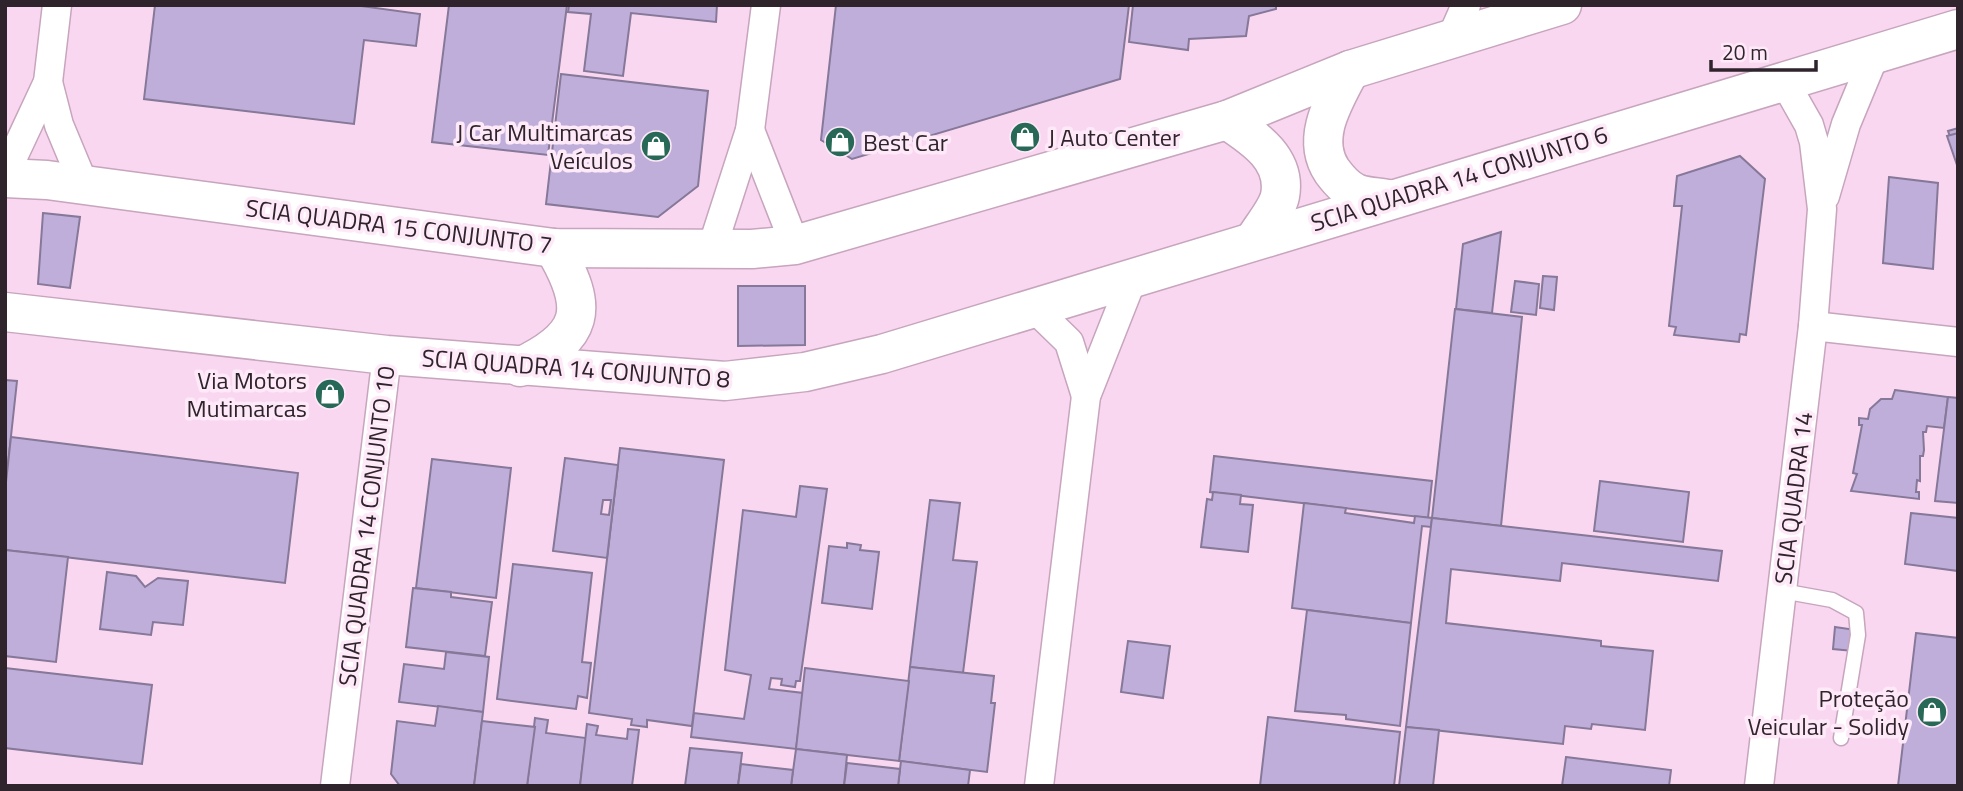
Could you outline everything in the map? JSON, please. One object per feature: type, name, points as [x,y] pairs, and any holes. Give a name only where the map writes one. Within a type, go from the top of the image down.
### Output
[{"type":"main road","name":"SCIA QUADRA 15 CONJUNTO 7","points":[[5,176],[554,248],[752,249],[795,245],[1227,120],[1458,22],[1508,22],[1561,5]]},
{"type":"main road","name":"SCIA QUADRA 14 CONJUNTO 6","points":[[1090,291],[1255,239],[1958,29]]},
{"type":"main road","points":[[1350,70],[1328,111],[1323,140],[1327,163],[1339,181],[1355,193],[1388,199]]},
{"type":"main road","points":[[1227,120],[1257,139],[1280,174],[1280,198],[1255,239]]},
{"type":"main road","points":[[520,367],[547,354],[563,342],[576,321],[575,294],[569,274],[554,248]]},
{"type":"main road","name":"SCIA QUADRA 14 CONJUNTO 8","points":[[387,355],[726,381],[805,372],[882,354],[1090,291]]},
{"type":"main road","name":"SCIA QUADRA 14 CONJUNTO 10","points":[[5,312],[387,355]]},
{"type":"street","points":[[5,176],[48,82],[57,5]]},
{"type":"street","points":[[712,248],[750,130],[765,5]]},
{"type":"street","name":"SCIA QUADRA 14","points":[[1822,209],[1846,124],[1875,54]]},
{"type":"street","name":"SCIA QUADRA 14","points":[[1759,786],[1813,326],[1822,209],[1814,142],[1809,125],[1784,81]]},
{"type":"street","points":[[48,82],[59,125],[84,185]]},
{"type":"street","points":[[750,130],[795,245]]},
{"type":"street","points":[[1039,786],[1086,396],[1133,276]]},
{"type":"street","points":[[1033,307],[1069,342],[1086,396]]},
{"type":"street","points":[[1813,326],[1958,342]]},
{"type":"street","name":"SCIA QUADRA 14 CONJUNTO 10","points":[[335,786],[387,355]]},
{"type":"lane","points":[[1782,591],[1832,600],[1856,613],[1858,635],[1840,738]]},
{"type":"building","points":[[155,5],[354,5],[420,14],[416,46],[364,40],[354,124],[144,99]]},
{"type":"building","points":[[449,5],[567,5],[548,155],[432,142]]},
{"type":"building","points":[[569,5],[717,5],[716,22],[631,13],[623,76],[584,71],[591,14],[568,12]]},
{"type":"building","points":[[836,5],[1129,5],[1120,79],[852,159],[821,140]]},
{"type":"building","points":[[1133,5],[1276,5],[1276,9],[1249,16],[1246,36],[1189,39],[1188,50],[1129,42]]},
{"type":"building","points":[[561,74],[708,91],[698,186],[658,217],[546,204]]},
{"type":"building","points":[[1958,128],[1958,159],[1948,131]]},
{"type":"building","points":[[1958,133],[1958,168],[1947,136]]},
{"type":"building","points":[[1740,156],[1765,179],[1746,335],[1740,334],[1739,342],[1674,335],[1676,327],[1669,326],[1682,206],[1674,206],[1677,176]]},
{"type":"building","points":[[1889,177],[1938,183],[1933,269],[1883,263]]},
{"type":"building","points":[[43,213],[80,217],[70,288],[38,284]]},
{"type":"building","points":[[1501,232],[1492,313],[1456,309],[1463,244]]},
{"type":"building","points":[[1543,276],[1557,277],[1554,310],[1540,308]]},
{"type":"building","points":[[1515,281],[1539,284],[1536,315],[1511,312]]},
{"type":"building","points":[[738,286],[805,286],[805,345],[738,346]]},
{"type":"building","points":[[1455,309],[1522,317],[1501,526],[1432,518]]},
{"type":"building","points":[[5,380],[17,381],[5,491]]},
{"type":"building","points":[[1895,390],[1948,397],[1944,428],[1927,426],[1926,432],[1923,432],[1924,450],[1923,456],[1920,456],[1920,481],[1917,480],[1916,492],[1919,492],[1919,499],[1851,491],[1857,474],[1853,473],[1862,425],[1859,425],[1859,418],[1868,419],[1870,409],[1881,399],[1892,399]]},
{"type":"building","points":[[1948,397],[1958,398],[1958,503],[1935,501]]},
{"type":"building","points":[[11,437],[298,473],[285,583],[5,550],[5,491]]},
{"type":"building","points":[[620,448],[724,460],[692,726],[647,720],[647,727],[631,725],[632,719],[589,713]]},
{"type":"building","points":[[1214,456],[1432,481],[1428,518],[1210,492]]},
{"type":"building","points":[[565,458],[618,465],[607,558],[553,551]],"holes":[[[603,500],[611,500],[609,515],[601,514]]]},
{"type":"building","points":[[432,459],[511,468],[496,598],[416,588]]},
{"type":"building","points":[[1600,481],[1689,492],[1683,542],[1594,531]]},
{"type":"building","points":[[800,486],[827,489],[800,681],[796,681],[795,687],[781,685],[782,679],[771,678],[769,689],[803,693],[796,749],[691,737],[694,713],[744,719],[751,675],[725,670],[743,510],[796,517]]},
{"type":"building","points":[[1213,492],[1241,495],[1240,504],[1253,505],[1248,552],[1201,547],[1207,499],[1212,500]]},
{"type":"building","points":[[930,500],[960,503],[953,560],[977,562],[963,673],[910,667]]},
{"type":"building","points":[[1304,503],[1346,508],[1345,513],[1414,523],[1415,516],[1432,518],[1431,527],[1422,526],[1411,623],[1292,608]]},
{"type":"building","points":[[1911,513],[1958,518],[1958,571],[1905,564]]},
{"type":"building","points":[[1432,518],[1722,551],[1718,581],[1562,563],[1560,581],[1451,569],[1446,623],[1601,641],[1601,646],[1653,651],[1645,730],[1592,724],[1591,729],[1565,726],[1563,744],[1406,727]]},
{"type":"building","points":[[847,543],[861,545],[860,550],[879,552],[872,609],[822,603],[829,546],[847,548]]},
{"type":"building","points":[[5,550],[68,557],[56,662],[5,656]]},
{"type":"building","points":[[513,564],[592,573],[582,662],[591,663],[587,698],[578,696],[576,709],[497,699]]},
{"type":"building","points":[[107,572],[136,576],[145,587],[158,578],[188,581],[183,625],[153,622],[151,635],[100,629]]},
{"type":"building","points":[[413,588],[451,592],[451,597],[492,602],[485,656],[406,647]]},
{"type":"building","points":[[1307,610],[1411,623],[1400,726],[1346,719],[1346,715],[1295,711]]},
{"type":"building","points":[[1835,627],[1856,630],[1853,651],[1833,649]]},
{"type":"building","name":"Proteção Veicular - Solidy","points":[[1916,633],[1958,638],[1958,786],[1898,786]]},
{"type":"building","points":[[1128,641],[1170,646],[1163,698],[1121,692]]},
{"type":"building","points":[[446,652],[489,657],[483,712],[399,702],[404,664],[444,669]]},
{"type":"building","points":[[910,667],[994,676],[991,703],[995,703],[987,772],[899,761]]},
{"type":"building","points":[[5,668],[152,685],[142,764],[5,748]]},
{"type":"building","points":[[805,668],[909,681],[899,761],[796,749]]},
{"type":"building","points":[[438,706],[483,712],[474,786],[400,786],[391,774],[397,721],[435,726]]},
{"type":"building","points":[[1268,717],[1400,732],[1394,786],[1260,786]]},
{"type":"building","points":[[535,718],[548,720],[546,733],[586,738],[580,786],[527,786]]},
{"type":"building","points":[[482,721],[535,727],[527,786],[474,786]]},
{"type":"building","points":[[587,724],[598,726],[596,735],[627,739],[628,729],[639,730],[632,786],[580,786]]},
{"type":"building","points":[[1406,727],[1439,730],[1433,786],[1399,786]]},
{"type":"building","points":[[690,748],[742,753],[738,786],[685,786]]},
{"type":"building","points":[[796,749],[847,755],[844,786],[791,786]]},
{"type":"building","points":[[1566,757],[1671,770],[1669,786],[1562,786]]},
{"type":"building","points":[[901,761],[970,770],[968,786],[898,786]]},
{"type":"building","points":[[847,763],[900,769],[898,786],[844,786]]},
{"type":"building","points":[[741,764],[793,770],[791,786],[738,786]]},
{"type":"place","name":"J Auto Center","points":[[1025,137]]},
{"type":"place","name":"Best Car","points":[[840,142]]},
{"type":"place","name":"J Car Multimarcas Veículos","points":[[656,146]]},
{"type":"place","name":"Via Motors Mutimarcas","points":[[330,394]]},
{"type":"place","name":"Proteção Veicular - Solidy","points":[[1932,712]]}]
